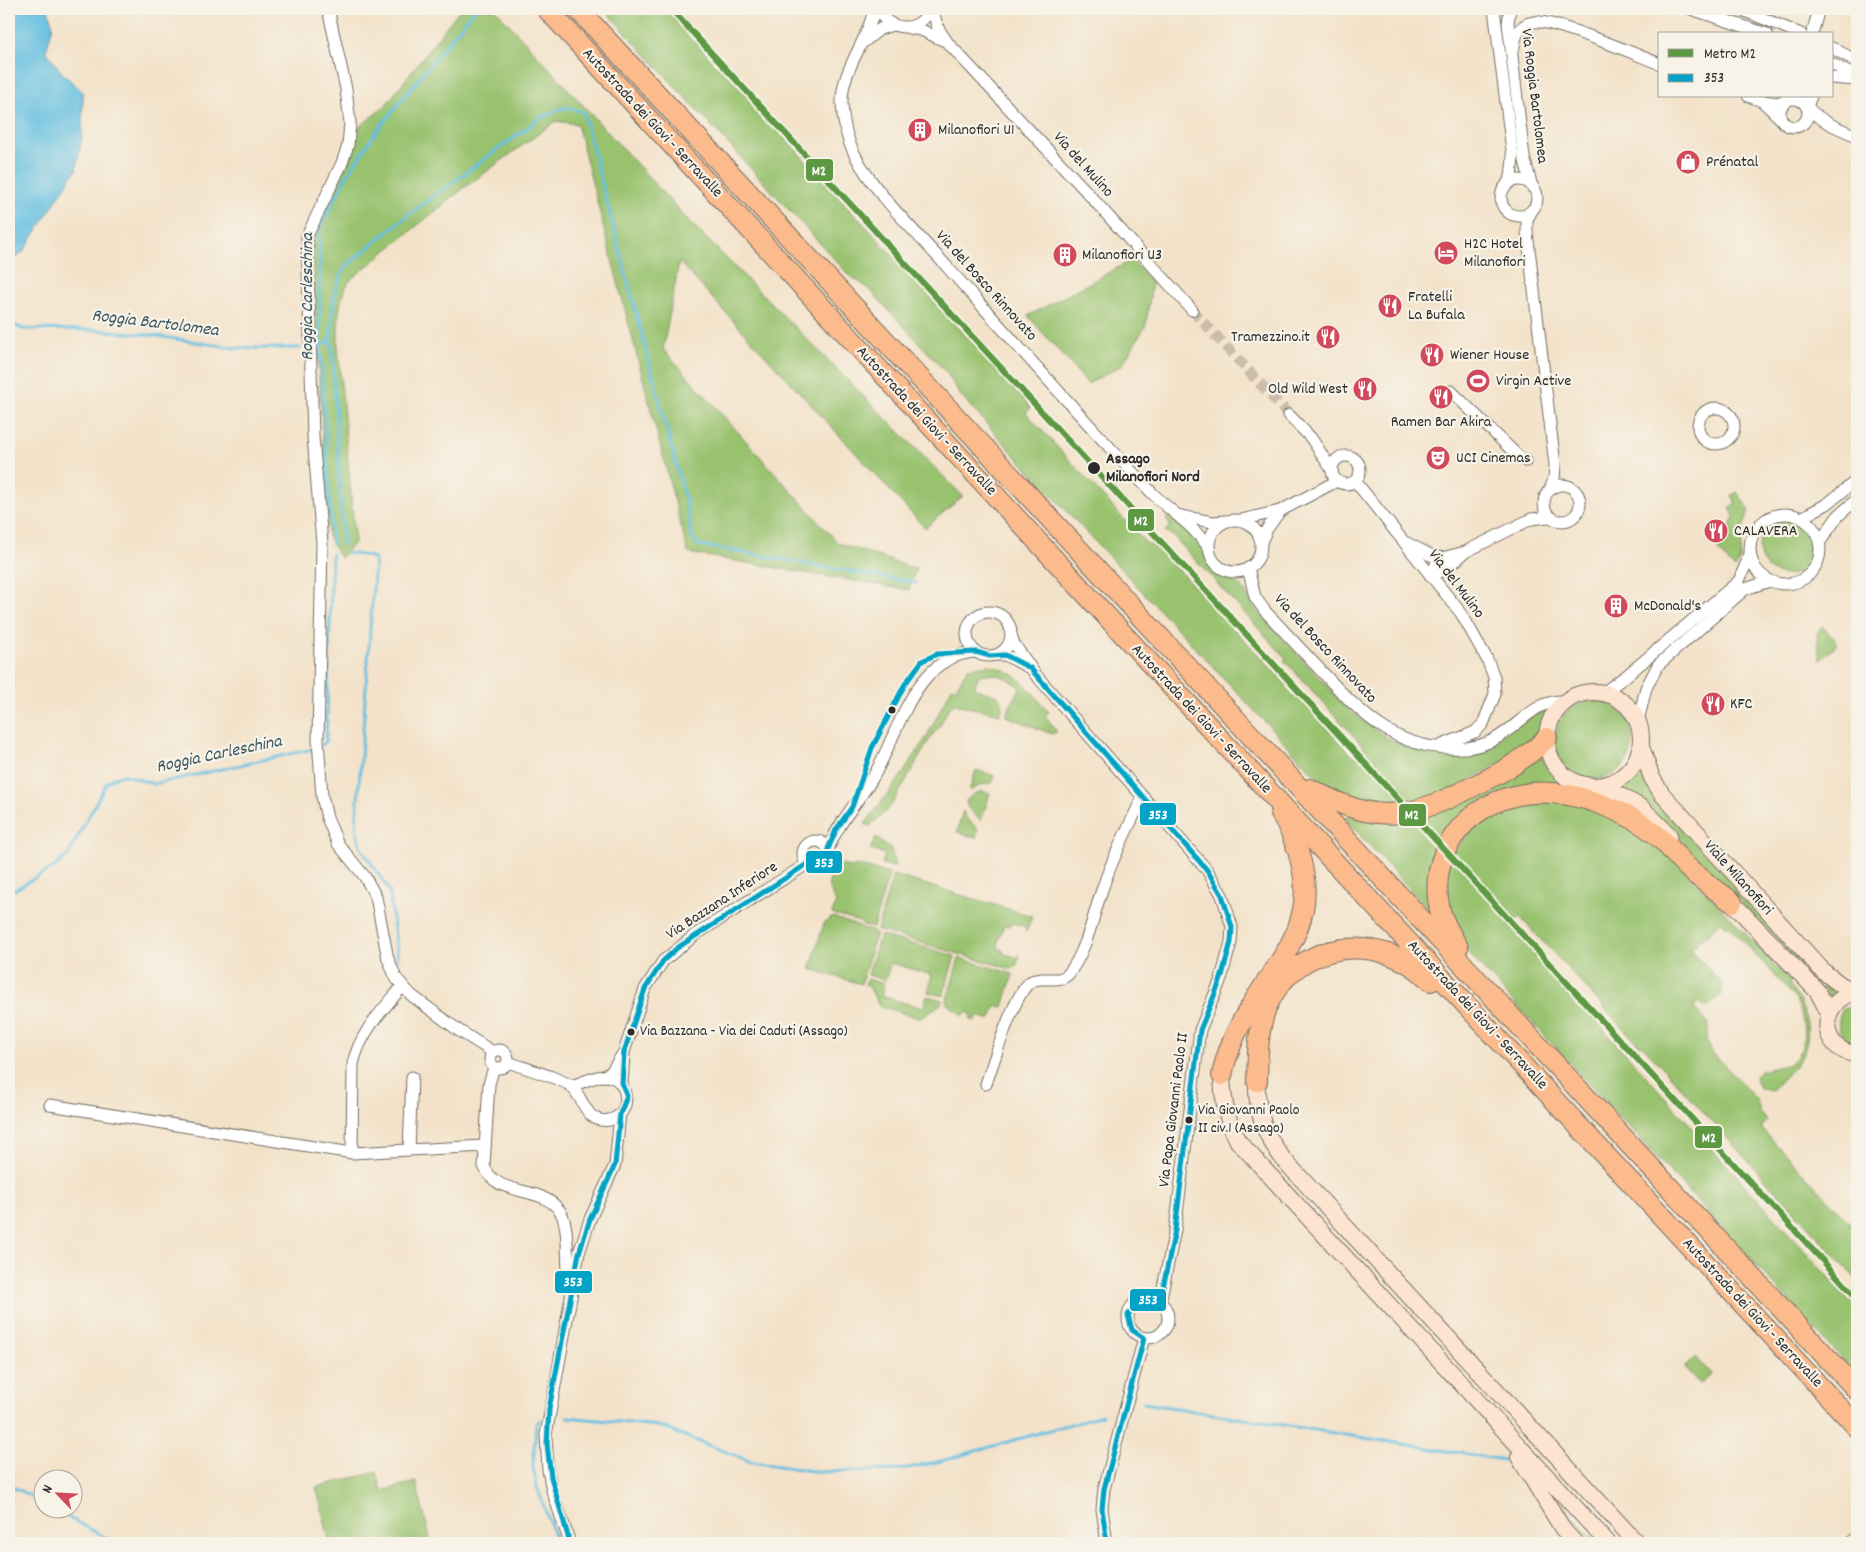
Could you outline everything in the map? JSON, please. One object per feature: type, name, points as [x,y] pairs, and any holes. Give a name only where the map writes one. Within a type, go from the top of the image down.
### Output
[{"type":"highway","name":"Autostrada dei Giovi - Serravalle","points":[[547,9],[1857,1427]]},
{"type":"highway","name":"Autostrada dei Giovi - Serravalle","points":[[578,9],[1857,1390]]},
{"type":"highway","points":[[1295,781],[1355,810],[1398,814],[1427,808],[1462,793],[1517,764],[1547,738]]},
{"type":"highway","points":[[1222,1075],[1226,1055],[1234,1033],[1297,933],[1306,891],[1295,841],[1268,790]]},
{"type":"highway","points":[[1485,988],[1446,925],[1438,904],[1437,881],[1442,856],[1460,827],[1481,809],[1499,800],[1535,793],[1557,793],[1598,803],[1618,811],[1634,819],[1662,840],[1687,867],[1732,902]]},
{"type":"highway","points":[[1257,1081],[1262,1020],[1269,1002],[1281,983],[1301,966],[1323,953],[1347,948],[1371,949],[1398,957],[1424,974],[1504,1060],[1597,1145]]},
{"type":"main road","points":[[1547,738],[1552,718],[1567,701],[1584,693],[1603,693],[1624,702],[1638,721]]},
{"type":"main road","name":"Viale Milanofiori","points":[[1638,721],[1642,737],[1641,747],[1652,778],[1677,811],[1824,972],[1842,985],[1857,992]]},
{"type":"main road","name":"Viale Milanofiori","points":[[1547,738],[1552,761],[1565,777],[1588,787],[1602,786],[1642,808],[1818,992],[1829,1013]]},
{"type":"main road","points":[[1602,786],[1612,783],[1628,773],[1634,766],[1641,747]]},
{"type":"main road","points":[[1856,1054],[1844,1051],[1835,1044],[1829,1035],[1827,1024],[1829,1013],[1840,998],[1857,992]]},
{"type":"main road","points":[[1222,1075],[1223,1103],[1228,1122],[1238,1142],[1608,1543]]},
{"type":"main road","points":[[1257,1081],[1260,1115],[1271,1142],[1284,1160],[1637,1543]]},
{"type":"main road","points":[[1501,1428],[1564,1531],[1575,1543]]},
{"type":"main road","points":[[1614,1518],[1639,1532],[1650,1543]]},
{"type":"main road","points":[[1854,1543],[1857,1540]]},
{"type":"street","points":[[328,9],[346,89],[350,123],[342,163],[307,236],[312,437],[322,543],[318,765],[327,818],[338,844],[372,887],[379,909],[388,959],[402,986],[458,1030],[493,1052],[500,1050],[506,1052],[508,1062]]},
{"type":"street","points":[[876,9],[892,25]]},
{"type":"street","name":"Via del Bosco Rinnovato","points":[[876,9],[867,35],[849,65],[842,103],[849,143],[864,170],[1004,330],[1152,492],[1201,537],[1209,548],[1216,564],[1223,569],[1240,572],[1248,568],[1255,597],[1265,611],[1353,706],[1387,732],[1425,746],[1467,749],[1490,742],[1509,729],[1525,714],[1554,699],[1567,701]]},
{"type":"street","points":[[907,28],[924,19],[931,9]]},
{"type":"street","name":"Via del Mulino","points":[[931,9],[938,28],[948,43],[1192,310]]},
{"type":"street","name":"Via Roggia Bartolomea","points":[[1494,9],[1513,158],[1511,177],[1501,196],[1502,206],[1506,211],[1515,216],[1527,232]]},
{"type":"street","name":"Via Roggia Bartolomea","points":[[1510,9],[1508,23],[1524,157],[1536,196],[1527,220],[1527,232],[1555,465],[1554,479],[1550,490]]},
{"type":"street","points":[[1691,9],[1761,32]]},
{"type":"street","points":[[1740,9],[1797,32]]},
{"type":"street","points":[[1813,32],[1819,9]]},
{"type":"street","points":[[1716,16],[1744,32]]},
{"type":"street","points":[[1512,55],[1515,35],[1526,24],[1540,22],[1562,28],[1658,63]]},
{"type":"street","name":"Via del Bosco Rinnovato","points":[[858,50],[870,35],[892,25]]},
{"type":"street","name":"Via del Mulino","points":[[892,25],[933,34],[948,43]]},
{"type":"street","points":[[1834,49],[1857,60]]},
{"type":"street","points":[[1834,65],[1857,79]]},
{"type":"street","points":[[1834,78],[1857,79]]},
{"type":"street","points":[[1754,98],[1762,101],[1789,126],[1828,125],[1857,136]]},
{"type":"street","points":[[1781,119],[1780,109],[1788,99]]},
{"type":"street","points":[[1762,101],[1795,99],[1809,102],[1828,125]]},
{"type":"street","points":[[1799,126],[1806,120],[1809,102]]},
{"type":"street","name":"Via Roggia Bartolomea","points":[[1506,186],[1516,181],[1522,181],[1532,187]]},
{"type":"street","points":[[1515,216],[1527,214],[1532,210]]},
{"type":"street","points":[[1451,391],[1519,457],[1526,461]]},
{"type":"street","points":[[1288,415],[1323,448],[1352,457],[1358,464],[1360,473],[1355,481],[1346,485],[1337,481],[1311,438]]},
{"type":"street","points":[[1332,470],[1335,462],[1345,456]]},
{"type":"street","name":"Via Roggia Bartolomea","points":[[1555,465],[1560,477],[1570,487]]},
{"type":"street","points":[[1801,518],[1827,504],[1857,480]]},
{"type":"street","points":[[1174,514],[1190,519],[1242,520],[1280,511],[1337,481]]},
{"type":"street","name":"Via del Mulino","points":[[1355,481],[1461,613],[1487,659],[1494,677],[1495,694],[1483,724],[1475,732],[1462,738]]},
{"type":"street","points":[[1402,540],[1430,555],[1442,558],[1464,552],[1531,519],[1550,516],[1565,522],[1578,513],[1580,498],[1570,487],[1560,485],[1550,490],[1544,503],[1531,519]]},
{"type":"street","name":"Viale Milanofiori","points":[[1638,721],[1646,688],[1658,665],[1745,589],[1770,581],[1791,584],[1808,575],[1818,561],[1820,543],[1838,516],[1857,499]]},
{"type":"street","points":[[1544,503],[1550,516]]},
{"type":"street","points":[[1248,568],[1259,557],[1261,542],[1280,511]]},
{"type":"street","points":[[1603,693],[1739,581],[1750,554],[1751,542],[1756,530],[1768,519],[1785,514],[1801,518],[1810,524],[1820,543]]},
{"type":"street","points":[[1242,520],[1255,528],[1261,542]]},
{"type":"street","points":[[1209,548],[1213,532],[1225,521]]},
{"type":"street","points":[[1431,576],[1450,566],[1464,552]]},
{"type":"street","points":[[1750,554],[1760,574],[1770,581]]},
{"type":"street","points":[[1431,576],[1436,564],[1442,558]]},
{"type":"street","points":[[828,849],[819,841],[810,842],[802,852],[807,864],[815,867],[823,865],[828,858],[828,849],[841,822],[869,784],[921,684],[949,658],[961,653],[976,652],[990,656],[996,655],[1007,647],[1011,635],[1008,622],[998,613],[978,614],[968,625],[968,640],[976,652]]},
{"type":"street","name":"Via Papa Giovanni Paolo II","points":[[1011,635],[1014,644],[1030,668],[1207,870],[1222,895],[1232,927],[1228,957],[1200,1030],[1175,1230],[1160,1302]]},
{"type":"street","name":"Via Papa Giovanni Paolo II","points":[[996,655],[1005,656],[1030,668]]},
{"type":"street","name":"Via del Bosco Rinnovato","points":[[1425,746],[1445,744],[1462,738]]},
{"type":"street","points":[[986,1084],[1011,1014],[1026,986],[1033,980],[1061,978],[1071,971],[1086,941],[1103,885],[1143,797]]},
{"type":"street","name":"Via Bazzana Inferiore","points":[[604,1076],[611,1072],[624,1052],[645,989],[663,960],[695,935],[807,864]]},
{"type":"street","points":[[352,1153],[353,1064],[361,1038],[402,986]]},
{"type":"street","points":[[493,1052],[490,1060],[494,1067],[489,1084],[484,1166],[488,1176],[494,1182],[538,1195],[550,1201],[561,1212],[566,1230],[567,1273],[571,1294]]},
{"type":"street","name":"Via Bazzana Inferiore","points":[[622,1084],[624,1052]]},
{"type":"street","points":[[494,1067],[502,1068],[508,1062]]},
{"type":"street","points":[[508,1062],[571,1086],[583,1102],[587,1112],[602,1120],[609,1127],[617,1142]]},
{"type":"street","points":[[570,1543],[552,1490],[548,1470],[546,1435],[571,1294],[584,1236],[615,1165],[620,1114],[626,1103],[627,1096],[622,1084],[611,1077],[604,1076],[571,1086]]},
{"type":"street","points":[[410,1150],[412,1077]]},
{"type":"street","points":[[583,1102],[584,1090],[592,1080]]},
{"type":"street","points":[[50,1105],[352,1153],[484,1146]]},
{"type":"street","points":[[602,1120],[615,1118],[620,1114]]},
{"type":"street","points":[[1143,1299],[1160,1302],[1168,1313],[1167,1326],[1158,1336],[1144,1338],[1138,1336],[1130,1327],[1128,1315],[1130,1309],[1143,1299]]},
{"type":"street","points":[[1107,1543],[1102,1509],[1104,1489],[1144,1338]]},
{"type":"green space","points":[[460,9],[495,9],[687,219],[963,496],[925,528],[679,262],[663,349],[838,543],[916,569],[909,590],[688,553],[577,124],[556,121],[464,188],[351,279],[346,286],[339,312],[338,347],[355,542],[340,558],[328,536],[312,251],[319,218],[347,164],[358,128],[385,106]]},
{"type":"green space","points":[[604,9],[683,9],[674,17],[1026,401],[1030,408],[1026,413],[1143,540],[1149,545],[1151,543],[1165,555],[1354,757],[1364,747],[1284,660],[1286,658],[1173,536],[1165,531],[1170,526],[1166,518],[1168,516],[1190,531],[1202,547],[1210,566],[1242,587],[1256,610],[1351,712],[1388,738],[1406,747],[1427,752],[1469,752],[1555,704],[1535,740],[1531,745],[1437,799],[1379,809],[1329,790],[1056,500],[961,396],[946,372],[869,289],[849,275]]},
{"type":"green space","points":[[1132,260],[1152,283],[1146,325],[1122,365],[1088,384],[1028,316]]},
{"type":"green space","points":[[1737,492],[1748,508],[1748,514],[1742,531],[1740,559],[1735,569],[1718,551],[1722,546],[1734,516],[1730,508],[1736,504],[1732,495]]},
{"type":"green space","points":[[1781,521],[1791,521],[1801,525],[1809,533],[1813,548],[1809,563],[1801,571],[1791,575],[1781,575],[1771,571],[1763,563],[1759,553],[1759,543],[1763,533],[1771,525]]},
{"type":"green space","points":[[1822,626],[1838,643],[1820,661],[1817,634]]},
{"type":"green space","points":[[988,665],[1007,671],[1022,682],[1049,712],[1045,715],[1057,732],[1052,734],[1006,716],[1020,688],[1001,676],[991,674],[979,675],[974,688],[998,696],[1003,704],[1000,714],[954,704],[949,707],[891,806],[870,826],[865,824],[904,772],[926,738],[952,687],[955,689],[968,668]]},
{"type":"green space","points":[[1586,701],[1602,701],[1616,707],[1627,718],[1633,732],[1633,748],[1627,762],[1616,773],[1602,779],[1586,779],[1572,773],[1561,762],[1555,748],[1555,732],[1561,718],[1572,707]]},
{"type":"green space","points":[[1540,751],[1544,762],[1557,778],[1583,790],[1605,794],[1561,789],[1466,814],[1432,913],[1345,819],[1346,816],[1388,819]]},
{"type":"green space","points":[[1641,766],[1654,795],[1826,984],[1838,993],[1831,998],[1823,987],[1658,817],[1616,788],[1631,779]]},
{"type":"green space","points":[[976,770],[995,776],[992,783],[984,784],[969,791]]},
{"type":"green space","points":[[982,791],[990,793],[981,821],[968,808],[966,801],[974,794]]},
{"type":"green space","points":[[1551,799],[1603,810],[1662,845],[1791,982],[1789,984],[1799,1000],[1805,1017],[1807,1026],[1806,1045],[1797,1064],[1772,1090],[1760,1089],[1755,1076],[1760,1071],[1790,1064],[1800,1051],[1804,1030],[1796,1001],[1793,995],[1728,925],[1726,927],[1721,922],[1691,949],[1722,984],[1722,994],[1706,1008],[1699,1002],[1693,1007],[1709,1024],[1706,1040],[1710,1050],[1757,1100],[1760,1112],[1767,1121],[1761,1128],[1857,1231],[1857,1280],[1642,1045],[1640,1046],[1520,917],[1510,926],[1857,1309],[1857,1375],[1459,942],[1446,917],[1445,862],[1487,811]]},
{"type":"green space","points":[[963,811],[966,818],[978,829],[976,838],[957,832]]},
{"type":"green space","points":[[876,837],[886,846],[891,847],[895,867],[882,864],[885,854],[870,850]]},
{"type":"green space","points":[[841,864],[852,868],[858,865],[889,874],[873,928],[832,914],[836,902],[830,890],[829,881]]},
{"type":"green space","points":[[893,875],[1032,916],[1026,932],[1026,927],[1012,923],[1010,926],[1004,925],[997,945],[999,946],[998,949],[1003,950],[1003,953],[1018,958],[1020,954],[1016,967],[1011,969],[877,930]]},
{"type":"green space","points":[[833,917],[876,933],[861,984],[810,969],[824,923]]},
{"type":"green space","points":[[880,935],[955,956],[943,996],[928,992],[932,975],[891,963],[885,980],[868,975]]},
{"type":"green space","points":[[959,958],[1013,974],[1003,1007],[996,1006],[990,1020],[978,1016],[976,1021],[971,1020],[970,1013],[966,1012],[963,1016],[946,1003]]},
{"type":"green space","points":[[867,979],[884,984],[881,996],[923,1008],[927,996],[942,1000],[941,1004],[920,1018],[879,1006],[869,986],[865,985]]},
{"type":"green space","points":[[1857,1002],[1857,1044],[1842,1035],[1839,1020],[1843,1009]]},
{"type":"green space","points":[[1696,1357],[1711,1374],[1700,1384],[1685,1368]]},
{"type":"green space","points":[[377,1472],[382,1491],[416,1482],[431,1543],[330,1543],[316,1487]]},
{"type":"green space","points":[[1546,1487],[1598,1543],[1585,1543],[1569,1525]]},
{"type":"water","points":[[9,9],[48,9],[53,26],[46,51],[62,73],[83,92],[82,136],[76,170],[23,252],[9,263]]},
{"type":"waterway","name":"Roggia Carleschina","points":[[332,545],[320,341],[319,231],[346,177],[375,133],[475,9]]},
{"type":"waterway","points":[[330,342],[335,290],[345,267],[408,215],[542,117],[566,107],[583,112],[686,502],[692,538],[699,545],[916,583]]},
{"type":"waterway","name":"Roggia Bartolomea","points":[[9,323],[23,329],[98,330],[150,335],[235,348],[300,348]]},
{"type":"waterway","points":[[314,346],[330,342],[332,345],[343,545]]},
{"type":"waterway","points":[[347,553],[369,556],[375,560],[356,827],[361,848],[389,890],[398,959]]},
{"type":"waterway","name":"Roggia Carleschina","points":[[322,745],[326,741],[332,554]]},
{"type":"waterway","name":"Roggia Carleschina","points":[[9,893],[54,867],[68,855],[107,782],[118,776],[125,775],[154,784],[313,749]]},
{"type":"waterway","points":[[1144,1403],[1504,1460]]},
{"type":"waterway","points":[[567,1417],[659,1426],[752,1462],[819,1472],[899,1470],[941,1461],[1102,1415]]},
{"type":"waterway","points":[[540,1420],[536,1424],[533,1467],[537,1487],[557,1543]]},
{"type":"waterway","points":[[9,1485],[32,1497]]},
{"type":"waterway","points":[[73,1520],[115,1543]]},
{"type":"tunnel","points":[[1192,310],[1289,415]]},
{"type":"metro line","name":"M2","points":[[671,9],[1857,1298]]},
{"type":"transit line","name":"353","points":[[570,1543],[551,1477],[547,1444],[549,1409],[579,1253],[590,1219],[615,1165],[620,1114],[627,1096],[622,1084],[624,1052],[645,989],[663,961],[677,948],[807,864],[819,867],[828,858],[828,849],[836,830],[852,807],[872,748],[905,684],[922,661],[937,654],[976,652],[990,656],[1005,655],[1030,668],[1207,870],[1222,895],[1232,927],[1231,942],[1221,979],[1200,1030],[1175,1230],[1160,1302],[1154,1300],[1141,1301],[1128,1315],[1132,1330],[1144,1338],[1104,1489],[1102,1509],[1107,1543]]},
{"type":"place","name":"Milanofiori U1","points":[[920,130]]},
{"type":"place","name":"Prénatal","points":[[1688,162]]},
{"type":"place","name":"H2C Hotel Milanofiori","points":[[1446,253]]},
{"type":"place","name":"Milanofiori U3","points":[[1065,255]]},
{"type":"place","name":"Fratelli La Bufala","points":[[1390,306]]},
{"type":"place","name":"Tramezzino.it","points":[[1328,337]]},
{"type":"place","name":"Wiener House","points":[[1432,355]]},
{"type":"place","name":"Virgin Active","points":[[1478,381]]},
{"type":"place","name":"Old Wild West","points":[[1365,389]]},
{"type":"place","name":"Ramen Bar Akira","points":[[1441,397]]},
{"type":"place","name":"UCI Cinemas","points":[[1438,458]]},
{"type":"place","name":"Assago Milanofiori Nord","points":[[1094,468]]},
{"type":"place","name":"CALAVERA","points":[[1716,531]]},
{"type":"place","name":"McDonald's","points":[[1616,606]]},
{"type":"place","name":"KFC","points":[[1713,704]]},
{"type":"place","name":"Via Bazzana - Via dei Caduti (Assago)","points":[[631,1032]]},
{"type":"place","name":"Via Giovanni Paolo II civ.1 (Assago)","points":[[1189,1120]]}]
